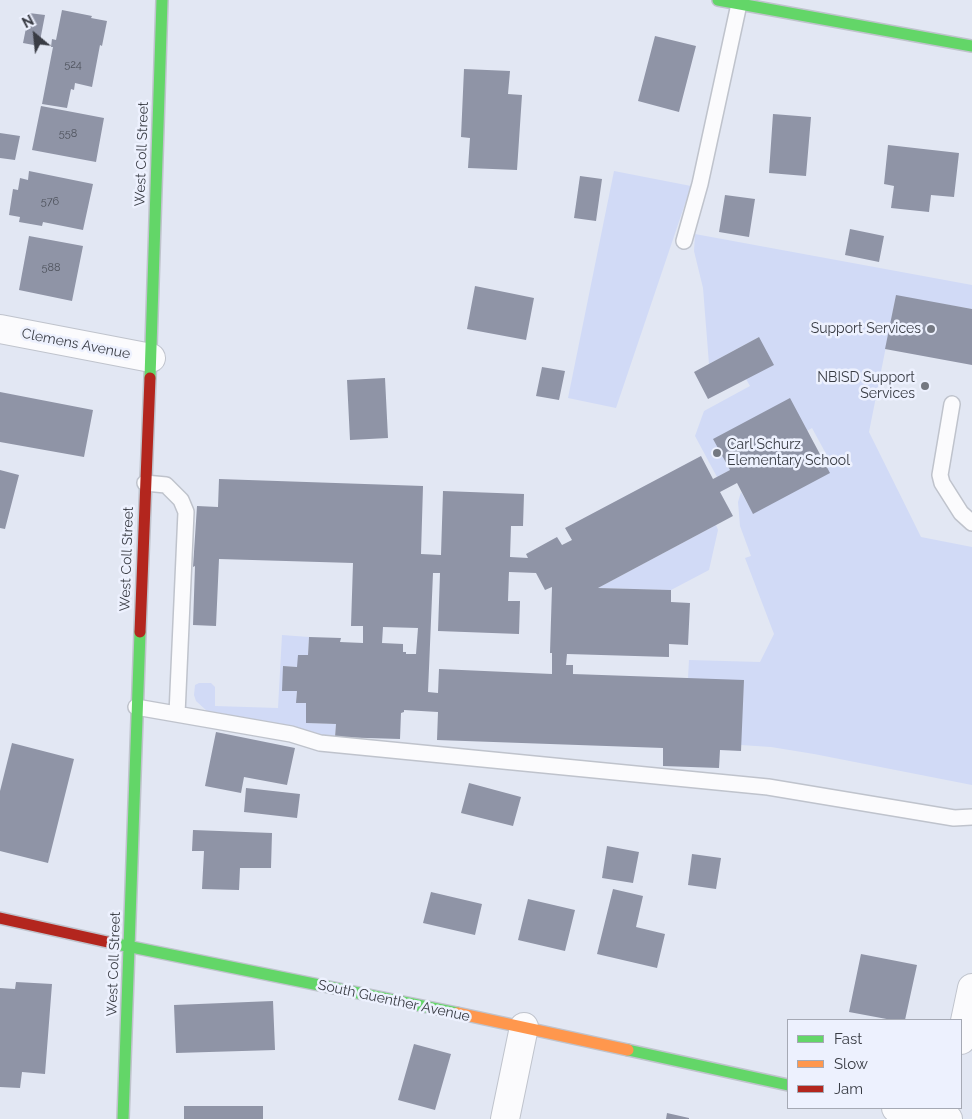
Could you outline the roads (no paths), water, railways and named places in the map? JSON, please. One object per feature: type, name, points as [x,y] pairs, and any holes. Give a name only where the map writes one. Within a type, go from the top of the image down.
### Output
[{"type":"street","name":"West Coll Street","points":[[123,1119],[162,0]]},
{"type":"street","points":[[718,0],[972,46]]},
{"type":"street","name":"Clemens Avenue","points":[[0,329],[151,358]]},
{"type":"street","name":"South Guenther Avenue","points":[[0,918],[130,947],[524,1027],[787,1084]]},
{"type":"street","points":[[962,1035],[972,988]]},
{"type":"street","points":[[505,1119],[524,1027]]},
{"type":"street","points":[[902,1109],[946,1116]]},
{"type":"lane","points":[[684,241],[700,184],[739,4]]},
{"type":"lane","points":[[952,404],[940,475],[942,484],[961,514],[972,523]]},
{"type":"lane","points":[[145,483],[166,485],[181,500],[186,512],[178,714]]},
{"type":"lane","points":[[136,707],[291,734],[320,743],[768,787],[954,818],[972,818]]},
{"type":"place","name":"Support Services","points":[[931,329]]},
{"type":"place","name":"NBISD Support Services","points":[[925,386]]},
{"type":"place","name":"Carl Schurz Elementary School","points":[[717,453]]}]
